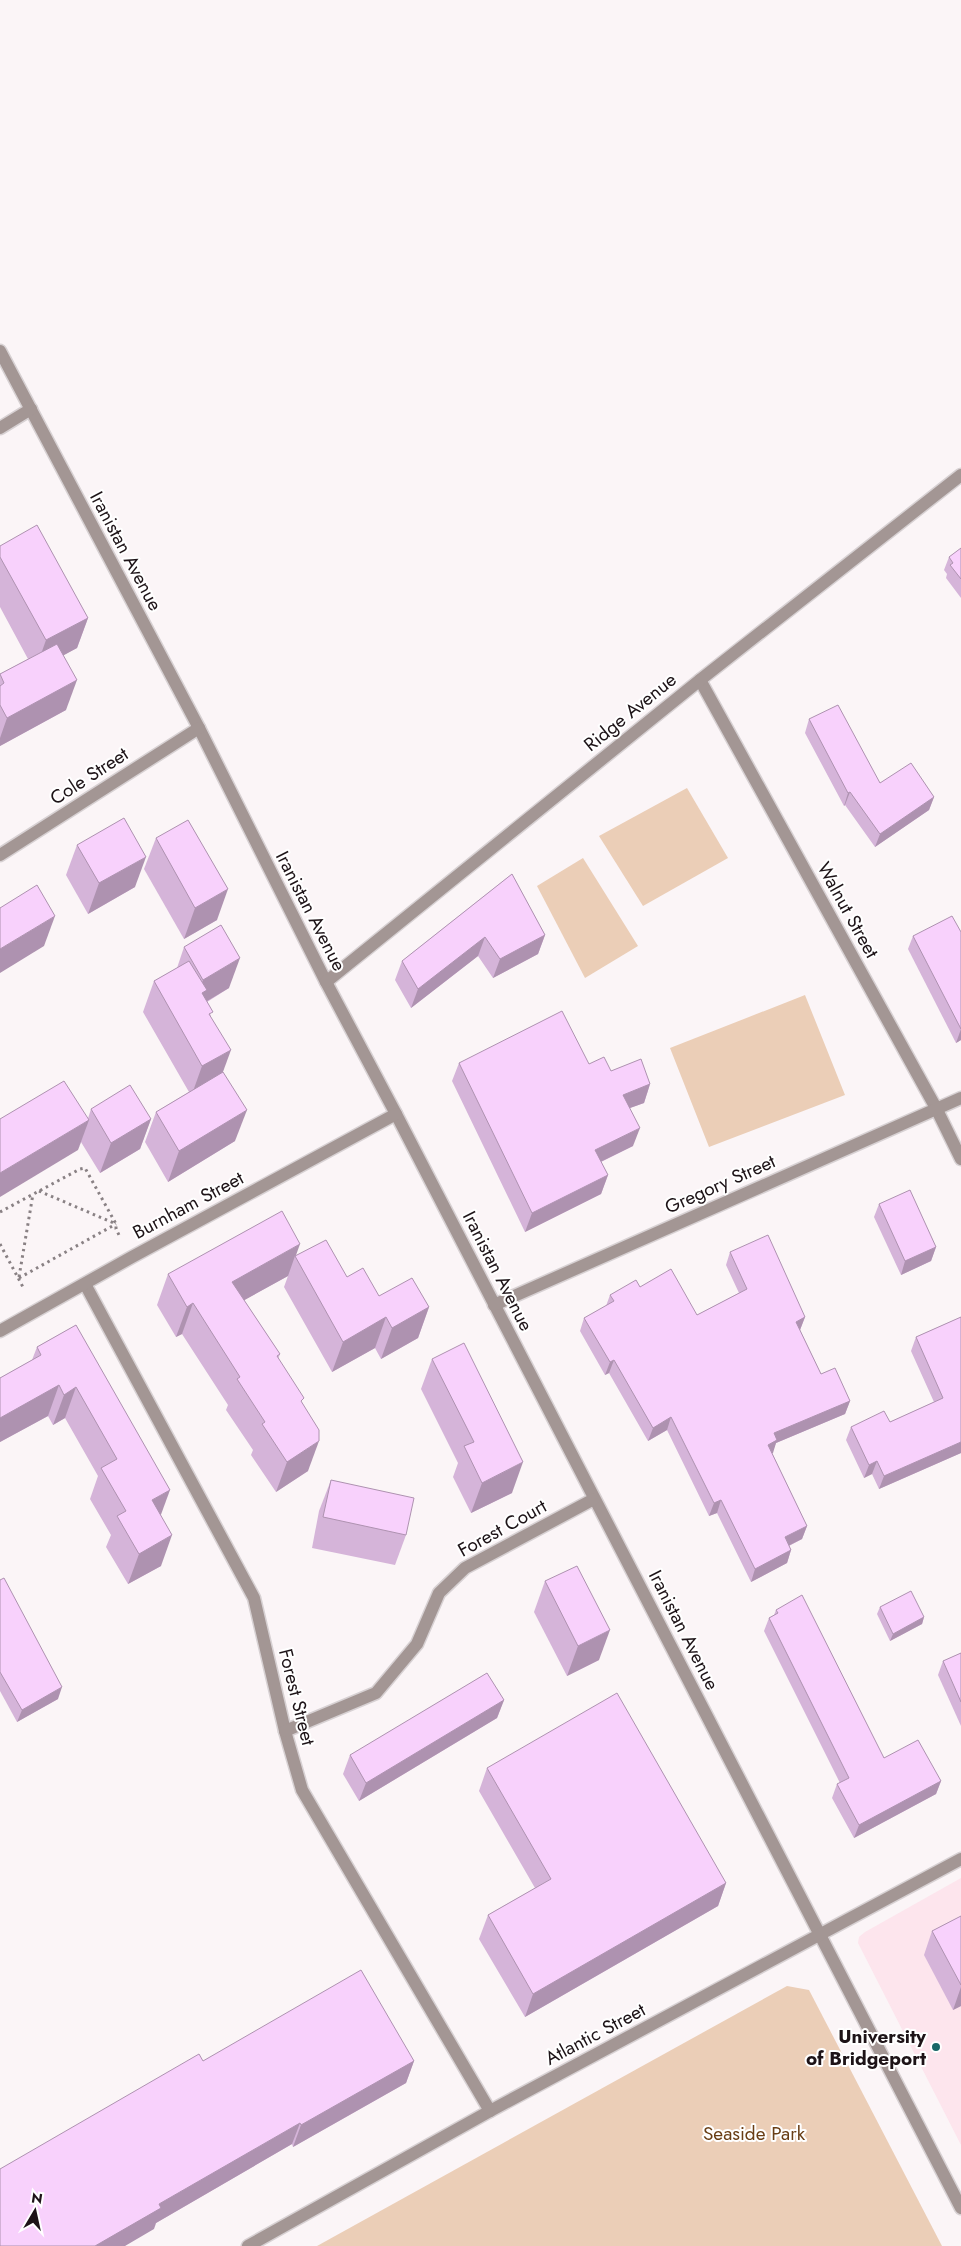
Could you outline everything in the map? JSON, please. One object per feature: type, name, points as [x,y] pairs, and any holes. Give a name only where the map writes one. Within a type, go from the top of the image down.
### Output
[{"type":"street","name":"Iranistan Avenue","points":[[0,351],[198,728],[326,982],[961,2208]]},
{"type":"street","points":[[0,428],[31,409]]},
{"type":"street","name":"Ridge Avenue","points":[[326,982],[700,680],[961,475]]},
{"type":"street","name":"Walnut Street","points":[[700,680],[936,1108],[961,1158]]},
{"type":"street","name":"Cole Street","points":[[0,855],[198,728]]},
{"type":"street","name":"Gregory Street","points":[[494,1305],[961,1098]]},
{"type":"street","name":"Burnham Street","points":[[0,1332],[132,1257],[396,1114]]},
{"type":"street","name":"Forest Street","points":[[85,1284],[254,1598],[285,1731],[302,1790],[490,2111]]},
{"type":"street","name":"Forest Court","points":[[285,1731],[376,1693],[417,1644],[439,1593],[465,1568],[594,1499]]},
{"type":"street","name":"Atlantic Street","points":[[248,2246],[490,2111],[961,1859]]},
{"type":"path","points":[[0,1212],[85,1168],[132,1257]]},
{"type":"path","points":[[39,1191],[116,1224]]},
{"type":"path","points":[[19,1278],[33,1194]]},
{"type":"path","points":[[19,1278],[116,1224]]},
{"type":"path","points":[[0,1244],[35,1312]]},
{"type":"shaded area","name":"University of Bridgeport","points":[[961,1878],[961,2145],[858,1943],[859,1937],[865,1932]]},
{"type":"green space","points":[[687,788],[728,858],[643,906],[599,836]]},
{"type":"green space","points":[[583,858],[638,946],[585,978],[537,886]]},
{"type":"green space","points":[[805,995],[845,1095],[709,1147],[670,1048]]},
{"type":"green space","name":"Seaside Park","points":[[787,1986],[809,1990],[942,2246],[317,2246]]},
{"type":"building","points":[[37,525],[88,618],[46,640],[0,557],[0,546]]},
{"type":"building","points":[[961,548],[961,579],[950,565],[953,563],[949,557]]},
{"type":"building","points":[[57,644],[77,680],[7,718],[0,705],[0,686],[4,683],[0,674]]},
{"type":"building","points":[[838,705],[880,783],[911,763],[934,797],[880,834],[850,792],[848,793],[809,719]]},
{"type":"building","points":[[124,818],[146,857],[99,883],[77,845]]},
{"type":"building","points":[[188,820],[228,889],[195,908],[156,838]]},
{"type":"building","points":[[512,874],[545,935],[500,959],[485,937],[418,989],[402,961]]},
{"type":"building","points":[[37,885],[55,916],[0,949],[0,908]]},
{"type":"building","points":[[952,916],[961,932],[961,1029],[913,936]]},
{"type":"building","points":[[221,925],[240,958],[203,980],[184,947]]},
{"type":"building","points":[[189,961],[207,990],[202,993],[213,1012],[209,1014],[231,1050],[202,1066],[154,981]]},
{"type":"building","points":[[562,1011],[589,1064],[604,1057],[611,1071],[641,1059],[650,1084],[623,1095],[640,1128],[595,1150],[608,1175],[532,1213],[459,1063]]},
{"type":"building","points":[[223,1072],[247,1110],[179,1151],[156,1112]]},
{"type":"building","points":[[64,1081],[89,1120],[0,1173],[0,1119]]},
{"type":"building","points":[[130,1085],[151,1119],[111,1143],[91,1109]]},
{"type":"building","points":[[910,1190],[936,1247],[905,1261],[879,1204]]},
{"type":"building","points":[[282,1211],[300,1244],[232,1282],[280,1354],[277,1356],[304,1398],[301,1401],[319,1430],[319,1441],[287,1462],[262,1424],[265,1422],[237,1379],[240,1377],[193,1303],[187,1307],[168,1274]]},
{"type":"building","points":[[768,1235],[805,1317],[796,1322],[821,1374],[835,1368],[850,1401],[774,1433],[777,1440],[768,1445],[807,1526],[785,1537],[791,1550],[755,1569],[721,1500],[714,1503],[671,1417],[653,1428],[614,1360],[610,1362],[584,1318],[614,1301],[610,1295],[636,1280],[640,1287],[671,1269],[697,1315],[747,1289],[730,1252]]},
{"type":"building","points":[[326,1240],[347,1277],[363,1268],[379,1296],[412,1278],[429,1307],[392,1328],[386,1317],[343,1342],[295,1256]]},
{"type":"building","points":[[961,1317],[961,1442],[884,1476],[877,1461],[869,1465],[851,1427],[884,1411],[890,1422],[943,1398],[916,1337]]},
{"type":"building","points":[[76,1325],[170,1490],[152,1500],[172,1535],[139,1554],[117,1516],[126,1511],[101,1468],[117,1459],[76,1387],[64,1395],[59,1385],[0,1418],[0,1378],[41,1355],[37,1347]]},
{"type":"building","points":[[464,1343],[523,1462],[482,1483],[464,1446],[474,1442],[432,1359]]},
{"type":"building","points":[[331,1480],[414,1498],[406,1535],[323,1517]]},
{"type":"building","points":[[577,1566],[610,1630],[578,1646],[545,1581]]},
{"type":"building","points":[[4,1578],[62,1687],[22,1710],[0,1672],[0,1580]]},
{"type":"building","points":[[911,1591],[924,1617],[893,1634],[880,1607]]},
{"type":"building","points":[[802,1595],[884,1758],[918,1740],[941,1781],[859,1825],[837,1784],[849,1778],[769,1618],[778,1613],[776,1610]]},
{"type":"building","points":[[961,1653],[961,1702],[943,1661]]},
{"type":"building","points":[[487,1673],[504,1700],[366,1783],[350,1755]]},
{"type":"building","points":[[617,1693],[726,1883],[533,1994],[488,1915],[551,1879],[487,1768]]},
{"type":"building","points":[[961,1916],[961,1985],[932,1931]]},
{"type":"building","points":[[361,1970],[414,2061],[301,2125],[300,2123],[159,2204],[161,2208],[95,2246],[0,2246],[0,2169],[199,2054],[203,2061]]},
{"type":"place","name":"University of Bridgeport","points":[[936,2047]]}]
